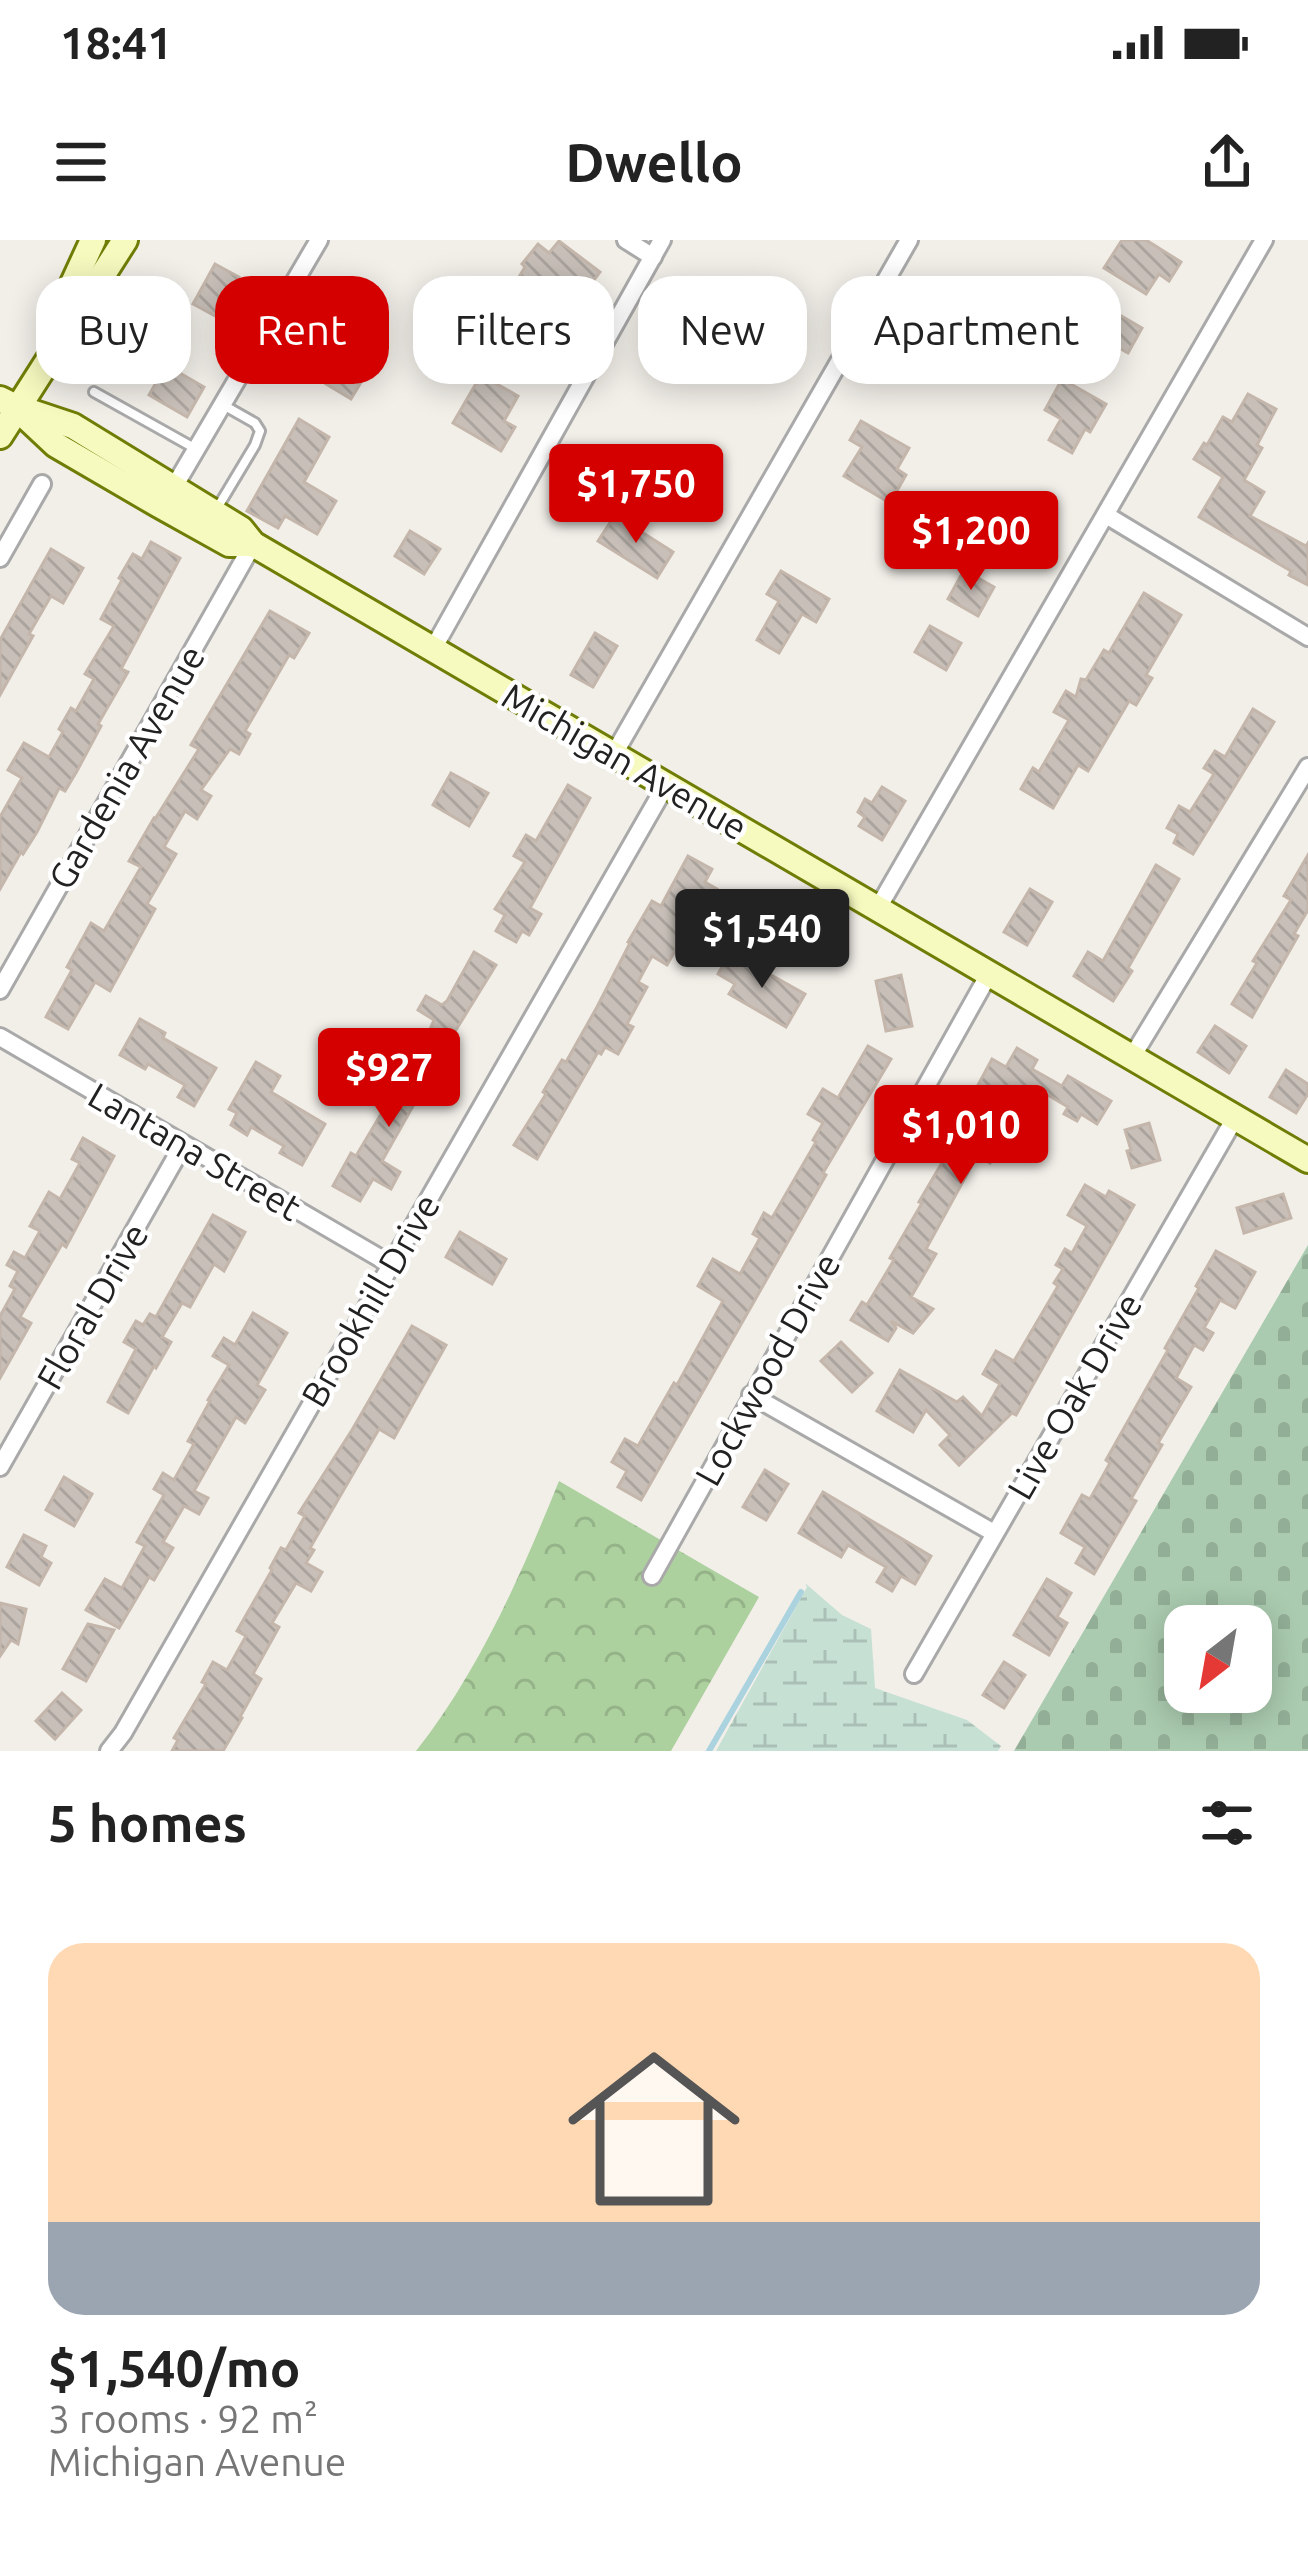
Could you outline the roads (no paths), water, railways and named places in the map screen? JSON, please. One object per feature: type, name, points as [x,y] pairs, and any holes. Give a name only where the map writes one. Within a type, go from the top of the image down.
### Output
[{"type":"street","points":[[0,436],[8,403],[93,240]]},
{"type":"street","points":[[8,403],[125,240]]},
{"type":"street","points":[[298,276],[319,240]]},
{"type":"street","points":[[433,649],[657,248],[626,240]]},
{"type":"street","points":[[614,754],[909,240]]},
{"type":"street","points":[[878,908],[1264,240]]},
{"type":"street","points":[[174,487],[235,384]]},
{"type":"street","name":"Michigan Avenue","points":[[8,403],[73,426],[241,529],[253,544],[1308,1160]]},
{"type":"street","name":"Michigan Avenue","points":[[8,403],[56,445],[159,505],[230,544],[253,544]]},
{"type":"street","points":[[0,558],[42,484]]},
{"type":"street","points":[[1106,515],[1308,637]]},
{"type":"street","name":"Gardenia Avenue","points":[[0,989],[253,544]]},
{"type":"street","points":[[1132,1057],[1308,767]]},
{"type":"street","name":"Brookhill Drive","points":[[110,1751],[666,785]]},
{"type":"street","name":"Lockwood Drive","points":[[652,1576],[989,974]]},
{"type":"street","name":"Lantana Street","points":[[0,1037],[390,1264]]},
{"type":"street","name":"Live Oak Drive","points":[[914,1674],[1234,1118]]},
{"type":"street","name":"Floral Drive","points":[[0,1467],[183,1145]]},
{"type":"street","points":[[751,1395],[994,1533]]},
{"type":"lane","points":[[94,392],[197,450]]},
{"type":"lane","points":[[215,512],[260,431],[256,423],[223,405]]},
{"type":"waterway","points":[[709,1751],[801,1592]]}]
